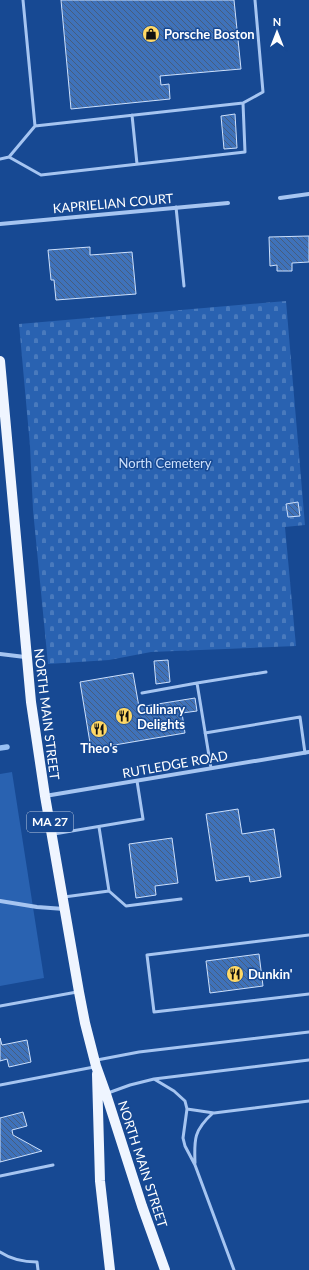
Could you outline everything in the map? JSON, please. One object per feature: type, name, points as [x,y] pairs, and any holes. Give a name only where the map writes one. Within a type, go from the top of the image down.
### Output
[{"type":"main road","name":"NORTH MAIN STREET","points":[[0,361],[26,657],[45,796],[79,992],[85,1023],[96,1063],[142,1206],[165,1270]]},
{"type":"main road","name":"NORTH MAIN STREET","points":[[96,1063],[100,1180],[110,1270]]},
{"type":"street","points":[[280,198],[309,194]]},
{"type":"street","name":"KAPRIELIAN COURT","points":[[0,224],[228,203]]},
{"type":"street","points":[[0,654],[26,657]]},
{"type":"street","name":"RUTLEDGE ROAD","points":[[45,796],[307,752]]},
{"type":"street","points":[[0,901],[37,908],[64,909]]},
{"type":"lane","points":[[23,0],[35,126]]},
{"type":"lane","points":[[0,159],[9,157],[35,126],[243,103],[263,92],[255,0]]},
{"type":"lane","points":[[9,157],[41,175],[246,152],[243,103]]},
{"type":"lane","points":[[132,115],[138,164]]},
{"type":"lane","points":[[176,207],[184,286]]},
{"type":"lane","points":[[142,693],[266,672]]},
{"type":"lane","points":[[197,683],[211,768]]},
{"type":"lane","points":[[205,733],[300,717],[307,752]]},
{"type":"lane","points":[[52,834],[143,819],[138,781]]},
{"type":"lane","points":[[99,827],[109,891],[126,906],[181,899]]},
{"type":"lane","points":[[62,897],[109,891]]},
{"type":"lane","points":[[309,935],[147,955],[154,1012],[309,994]]},
{"type":"lane","points":[[0,1006],[79,992]]},
{"type":"lane","points":[[0,1085],[139,1052],[309,1032]]},
{"type":"lane","points":[[106,1094],[130,1085],[154,1079],[309,1060]]},
{"type":"lane","points":[[154,1079],[174,1090],[185,1101],[187,1109],[182,1138],[195,1165],[234,1270]]},
{"type":"lane","points":[[187,1109],[214,1113],[309,1101]]},
{"type":"lane","points":[[195,1165],[194,1144],[196,1135],[200,1126],[214,1113]]},
{"type":"lane","points":[[0,1176],[54,1165]]},
{"type":"lane","points":[[0,1252],[13,1260],[37,1262],[38,1270]]},
{"type":"green space","name":"North Cemetery","points":[[286,301],[305,525],[285,527],[296,646],[151,652],[109,660],[48,664],[33,510],[30,446],[19,324]]},
{"type":"green space","points":[[12,772],[44,978],[0,986],[0,774]]},
{"type":"building","name":"Porsche Boston","points":[[61,0],[234,0],[241,69],[160,76],[161,85],[169,84],[170,99],[71,109]]},
{"type":"building","points":[[235,114],[237,148],[224,149],[221,116]]},
{"type":"building","points":[[309,236],[309,262],[292,263],[292,271],[277,271],[277,265],[270,266],[269,237]]},
{"type":"building","points":[[90,247],[90,255],[132,252],[136,294],[56,300],[54,280],[51,280],[48,250]]},
{"type":"building","points":[[298,502],[300,516],[288,517],[286,504]]},
{"type":"building","points":[[168,660],[170,682],[156,684],[154,661]]},
{"type":"building","points":[[133,673],[139,707],[195,698],[197,711],[182,713],[185,733],[91,749],[80,682]]},
{"type":"building","points":[[238,809],[242,834],[274,829],[281,877],[250,882],[249,876],[216,881],[206,814]]},
{"type":"building","points":[[172,838],[178,883],[155,886],[156,895],[136,898],[129,844]]},
{"type":"building","name":"Dunkin'","points":[[259,954],[263,986],[210,993],[206,961]]},
{"type":"building","points":[[0,1038],[2,1045],[27,1040],[31,1062],[9,1067],[7,1059],[0,1061]]},
{"type":"building","points":[[23,1112],[27,1126],[12,1130],[13,1135],[42,1151],[0,1162],[0,1118]]},
{"type":"waterway","points":[[0,748],[7,747]]},
{"type":"place","name":"Porsche Boston","points":[[151,34]]},
{"type":"place","name":"Culinary Delights","points":[[124,716]]},
{"type":"place","name":"Theo's","points":[[99,729]]},
{"type":"place","name":"Dunkin'","points":[[235,974]]}]
